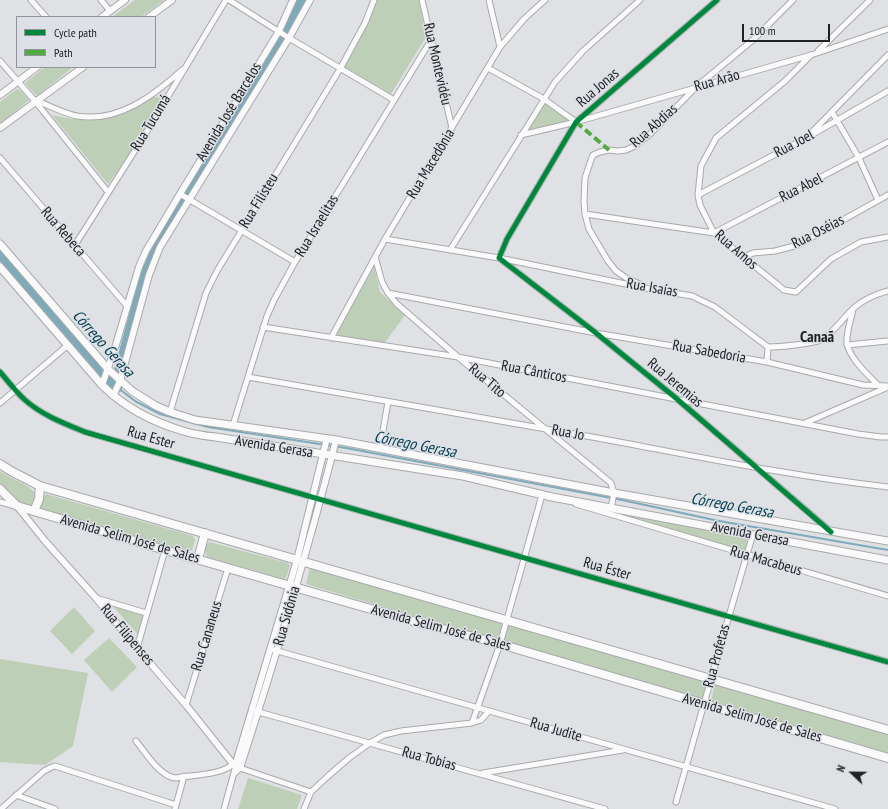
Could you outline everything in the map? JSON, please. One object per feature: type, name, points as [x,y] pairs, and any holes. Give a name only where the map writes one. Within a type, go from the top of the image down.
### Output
[{"type":"main road","points":[[0,244],[108,371]]},
{"type":"main road","name":"Avenida Gerasa","points":[[0,267],[68,345],[123,403],[158,421],[182,431],[463,476],[552,497],[612,507],[888,560]]},
{"type":"main road","name":"Avenida Gerasa","points":[[108,371],[119,382],[156,406],[195,420],[380,448],[614,494],[888,541]]},
{"type":"main road","name":"Avenida Selim José de Sales","points":[[0,464],[11,472],[40,486],[888,730]]},
{"type":"main road","points":[[34,511],[39,499],[40,486]]},
{"type":"main road","name":"Avenida Selim José de Sales","points":[[0,489],[17,506],[409,620],[500,644],[888,758]]},
{"type":"main road","points":[[198,559],[205,533]]},
{"type":"street","points":[[31,0],[45,16]]},
{"type":"street","points":[[101,0],[110,11]]},
{"type":"street","points":[[103,16],[125,0]]},
{"type":"street","points":[[150,16],[172,0]]},
{"type":"street","name":"Rua Tucumá","points":[[75,245],[141,141],[226,0]]},
{"type":"street","points":[[229,0],[340,69],[394,100]]},
{"type":"street","name":"Avenida José Barcelos","points":[[114,394],[119,382],[149,274],[160,247],[184,196],[284,34],[294,0]]},
{"type":"street","name":"Avenida José Barcelos","points":[[103,382],[108,371],[139,268],[146,251],[184,196],[284,34],[310,0]]},
{"type":"street","name":"Rua Filisteu","points":[[170,412],[206,293],[217,271],[340,69],[365,23],[374,0]]},
{"type":"street","name":"Rua Montevidéu","points":[[422,0],[452,128]]},
{"type":"street","points":[[489,0],[500,47]]},
{"type":"street","name":"Rua Macedônia","points":[[331,338],[385,239],[500,47],[524,19],[545,0]]},
{"type":"street","points":[[450,250],[555,82],[583,51],[640,0]]},
{"type":"street","name":"Rua Jonas","points":[[499,258],[506,239],[576,122],[717,0]]},
{"type":"street","name":"Rua Abdias","points":[[650,289],[628,279],[616,271],[608,261],[589,229],[585,214],[584,202],[585,178],[590,160],[594,155],[600,152],[609,150],[626,150],[635,146],[696,87],[754,39],[793,0]]},
{"type":"street","points":[[817,52],[870,0]]},
{"type":"street","name":"Rua Arão","points":[[521,135],[576,122],[811,55],[888,29]]},
{"type":"street","name":"Rua Israelitas","points":[[233,425],[263,327],[274,300],[295,262],[431,40]]},
{"type":"street","points":[[808,137],[888,54]]},
{"type":"street","name":"Rua Amos","points":[[811,55],[785,81],[716,138],[701,166],[698,195],[700,205],[714,233],[784,290],[796,292],[816,275],[831,259],[861,242],[888,237]]},
{"type":"street","points":[[0,61],[36,101],[108,192]]},
{"type":"street","points":[[36,101],[68,114],[93,117],[103,116],[134,106],[161,89],[187,65]]},
{"type":"street","points":[[0,95],[36,68]]},
{"type":"street","points":[[0,128],[82,68]]},
{"type":"street","points":[[488,68],[544,99],[576,122]]},
{"type":"street","points":[[161,89],[168,97]]},
{"type":"street","name":"Rua Joel","points":[[698,195],[808,137],[888,91]]},
{"type":"street","points":[[832,112],[859,158],[878,200]]},
{"type":"street","name":"Rua Abel","points":[[714,233],[888,142]]},
{"type":"street","name":"Rua Rebeca","points":[[0,158],[127,306]]},
{"type":"street","name":"Rua Oséias","points":[[744,257],[754,253],[775,251],[798,245],[888,195]]},
{"type":"street","points":[[184,196],[295,262]]},
{"type":"street","points":[[585,214],[714,233]]},
{"type":"street","name":"Rua Isaías","points":[[385,239],[499,258],[650,289],[692,296],[715,307],[768,347]]},
{"type":"street","name":"Rua Tito","points":[[375,257],[382,282],[388,293],[397,304],[458,357],[611,483],[614,494]]},
{"type":"street","name":"Rua Jeremias","points":[[499,258],[596,333],[677,399],[831,532]]},
{"type":"street","points":[[768,362],[768,347],[792,346],[822,339],[864,300],[875,294],[888,291]]},
{"type":"street","name":"Rua Sabedoria","points":[[388,293],[596,333],[768,362],[863,385],[888,387]]},
{"type":"street","points":[[854,308],[847,345],[857,363],[879,386]]},
{"type":"street","name":"Rua Cânticos","points":[[263,327],[458,357],[804,423]]},
{"type":"street","points":[[847,345],[888,341]]},
{"type":"street","points":[[0,403],[68,345]]},
{"type":"street","name":"Rua Ester","points":[[0,372],[23,399],[55,420],[85,432],[320,500]]},
{"type":"street","name":"Rua Jo","points":[[248,377],[543,428],[755,467],[846,482],[888,487]]},
{"type":"street","points":[[804,423],[888,387]]},
{"type":"street","points":[[380,448],[388,402]]},
{"type":"street","points":[[804,423],[858,434],[888,437]]},
{"type":"street","name":"Rua Sidônia","points":[[300,561],[327,440]]},
{"type":"street","name":"Rua Sidônia","points":[[224,809],[274,650],[292,586],[320,500],[336,442]]},
{"type":"street","points":[[612,507],[614,494]]},
{"type":"street","points":[[472,723],[500,644],[542,495]]},
{"type":"street","name":"Rua Macabeus","points":[[552,497],[888,596]]},
{"type":"street","name":"Rua Éster","points":[[320,500],[888,662]]},
{"type":"street","points":[[0,502],[17,506]]},
{"type":"street","name":"Rua Filipenses","points":[[17,506],[64,564],[96,598],[186,705],[236,768]]},
{"type":"street","name":"Rua Profetas","points":[[676,802],[712,679],[728,616],[753,534]]},
{"type":"street","points":[[137,648],[165,550]]},
{"type":"street","name":"Rua Cananeus","points":[[186,705],[228,568]]},
{"type":"street","points":[[96,598],[146,613]]},
{"type":"street","name":"Rua Judite","points":[[274,650],[835,809]]},
{"type":"street","name":"Rua Tobias","points":[[255,711],[605,809]]},
{"type":"street","points":[[304,809],[311,792],[349,758],[384,735],[401,731],[472,723],[481,720],[490,711]]},
{"type":"street","points":[[136,741],[162,773],[167,776],[176,778],[236,768],[311,792]]},
{"type":"street","points":[[480,773],[626,749]]},
{"type":"street","points":[[1,809],[44,771],[56,766],[176,807],[184,776]]},
{"type":"street","points":[[16,795],[56,809]]},
{"type":"green space","points":[[135,0],[164,0],[142,16],[113,16]]},
{"type":"green space","points":[[376,0],[419,0],[426,37],[391,94],[344,67],[369,20]]},
{"type":"green space","points":[[44,68],[72,68],[37,96],[25,83]]},
{"type":"green space","points":[[17,89],[20,90],[29,100],[0,124],[0,102]]},
{"type":"green space","points":[[153,97],[159,97],[161,103],[139,141],[108,184],[52,115],[79,120],[106,119],[127,112]]},
{"type":"green space","points":[[545,101],[573,122],[525,132]]},
{"type":"green space","points":[[374,267],[380,292],[405,315],[384,344],[335,336]]},
{"type":"green space","points":[[0,471],[26,485],[34,492],[36,495],[33,505],[24,505],[15,500],[0,485]]},
{"type":"green space","points":[[46,494],[193,536],[195,540],[192,550],[187,551],[42,511],[41,502]]},
{"type":"green space","points":[[587,506],[748,536],[745,551]]},
{"type":"green space","points":[[209,542],[288,563],[290,566],[286,578],[284,579],[207,557],[204,549]]},
{"type":"green space","points":[[310,567],[503,622],[497,641],[306,584]]},
{"type":"green space","points":[[109,602],[149,616],[142,639]]},
{"type":"green space","points":[[74,607],[95,631],[72,654],[50,631]]},
{"type":"green space","points":[[509,623],[707,680],[703,700],[504,642]]},
{"type":"green space","points":[[109,638],[137,667],[112,692],[84,660]]},
{"type":"green space","points":[[0,659],[88,673],[73,746],[45,765],[0,762]]},
{"type":"green space","points":[[715,683],[888,733],[888,754],[711,701]]},
{"type":"green space","points":[[248,778],[302,795],[297,809],[238,809]]},
{"type":"waterway","points":[[117,387],[120,369],[150,261],[184,201],[280,42],[303,0]]},
{"type":"waterway","name":"Córrego Gerasa","points":[[0,253],[117,387]]},
{"type":"waterway","name":"Córrego Gerasa","points":[[118,388],[135,401],[160,414],[208,427],[346,448],[622,500],[719,521],[888,550]]},
{"type":"marked path","points":[[576,122],[609,150]]},
{"type":"cycle path","points":[[717,0],[576,122],[507,239],[499,258],[596,333],[677,399],[831,532]]},
{"type":"cycle path","points":[[0,372],[18,394],[38,410],[85,432],[888,662]]},
{"type":"district","name":"Canaã","points":[[817,337]]}]
